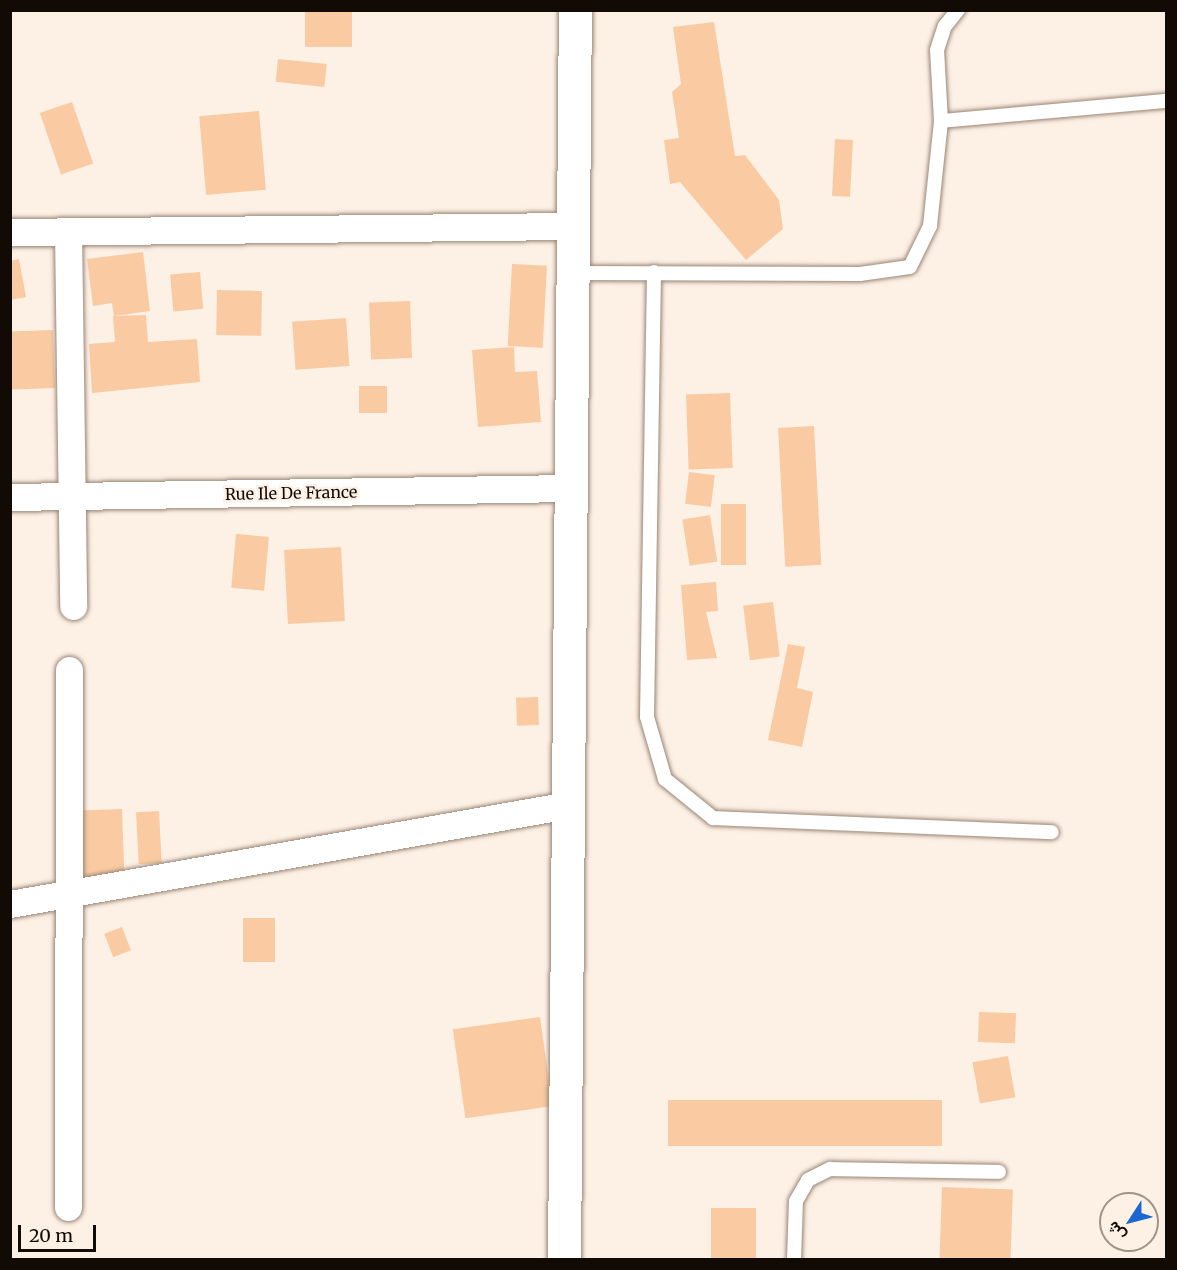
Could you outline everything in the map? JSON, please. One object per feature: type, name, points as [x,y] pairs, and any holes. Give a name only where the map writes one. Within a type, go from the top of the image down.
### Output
[{"type":"main road","points":[[564,1260],[575,10]]},
{"type":"street","points":[[10,232],[573,226]]},
{"type":"street","points":[[68,231],[69,498],[73,606]]},
{"type":"street","name":"Rue Ile De France","points":[[10,497],[69,498],[571,488]]},
{"type":"street","points":[[68,1207],[65,894],[69,670]]},
{"type":"street","points":[[10,904],[568,805]]},
{"type":"lane","points":[[573,273],[868,274],[910,267],[930,226],[941,121],[937,50],[945,26],[958,10]]},
{"type":"lane","points":[[941,121],[1167,101]]},
{"type":"lane","points":[[654,272],[647,717],[665,779],[713,818],[1052,832]]},
{"type":"lane","points":[[794,1260],[796,1201],[808,1180],[830,1169],[999,1172]]},
{"type":"building","points":[[305,10],[352,10],[352,47],[305,47]]},
{"type":"building","points":[[714,22],[735,156],[745,155],[779,200],[783,229],[746,260],[680,182],[670,184],[664,140],[679,138],[672,92],[681,84],[673,27]]},
{"type":"building","points":[[278,59],[327,64],[324,87],[276,82]]},
{"type":"building","points":[[72,102],[93,163],[61,175],[40,113]]},
{"type":"building","points":[[259,111],[266,190],[206,195],[199,116]]},
{"type":"building","points":[[835,139],[853,140],[850,197],[832,196]]},
{"type":"building","points":[[143,252],[150,311],[114,316],[112,303],[93,306],[87,259]]},
{"type":"building","points":[[19,259],[26,297],[10,300],[10,261]]},
{"type":"building","points":[[512,264],[547,266],[543,348],[508,346]]},
{"type":"building","points":[[200,272],[203,309],[173,311],[170,275]]},
{"type":"building","points":[[217,290],[262,291],[261,336],[216,335]]},
{"type":"building","points":[[410,301],[412,358],[371,359],[369,302]]},
{"type":"building","points":[[146,315],[148,342],[197,339],[200,382],[92,393],[89,344],[115,342],[113,316]]},
{"type":"building","points":[[346,318],[349,366],[295,370],[292,322]]},
{"type":"building","points":[[53,330],[55,388],[12,389],[10,332]]},
{"type":"building","points":[[514,347],[515,372],[537,371],[541,422],[478,427],[472,350]]},
{"type":"building","points":[[359,386],[387,386],[387,413],[359,413]]},
{"type":"building","points":[[730,393],[733,468],[689,469],[686,395]]},
{"type":"building","points":[[814,426],[821,565],[785,567],[778,428]]},
{"type":"building","points":[[689,472],[715,475],[711,507],[685,504]]},
{"type":"building","points":[[721,504],[746,504],[746,565],[721,565]]},
{"type":"building","points":[[710,515],[717,561],[690,566],[682,519]]},
{"type":"building","points":[[236,534],[269,537],[264,591],[231,588]]},
{"type":"building","points":[[341,547],[345,621],[288,624],[284,550]]},
{"type":"building","points":[[716,582],[718,611],[706,612],[717,658],[687,660],[681,585]]},
{"type":"building","points":[[773,602],[780,657],[750,660],[743,606]]},
{"type":"building","points":[[788,644],[805,647],[797,688],[813,692],[802,747],[768,740]]},
{"type":"building","points":[[538,697],[539,725],[517,726],[516,698]]},
{"type":"building","points":[[122,809],[124,875],[83,876],[81,810]]},
{"type":"building","points":[[159,811],[162,863],[139,864],[136,812]]},
{"type":"building","points":[[243,918],[275,918],[275,962],[243,962]]},
{"type":"building","points":[[122,927],[131,950],[113,957],[104,934]]},
{"type":"building","points":[[979,1012],[1016,1013],[1015,1043],[978,1042]]},
{"type":"building","points":[[540,1017],[553,1106],[465,1118],[453,1029]]},
{"type":"building","points":[[1008,1056],[1015,1097],[980,1104],[973,1062]]},
{"type":"building","points":[[668,1100],[942,1100],[942,1146],[668,1146]]},
{"type":"building","points":[[942,1187],[1013,1189],[1010,1260],[939,1259]]},
{"type":"building","points":[[711,1208],[756,1208],[756,1260],[711,1260]]}]
